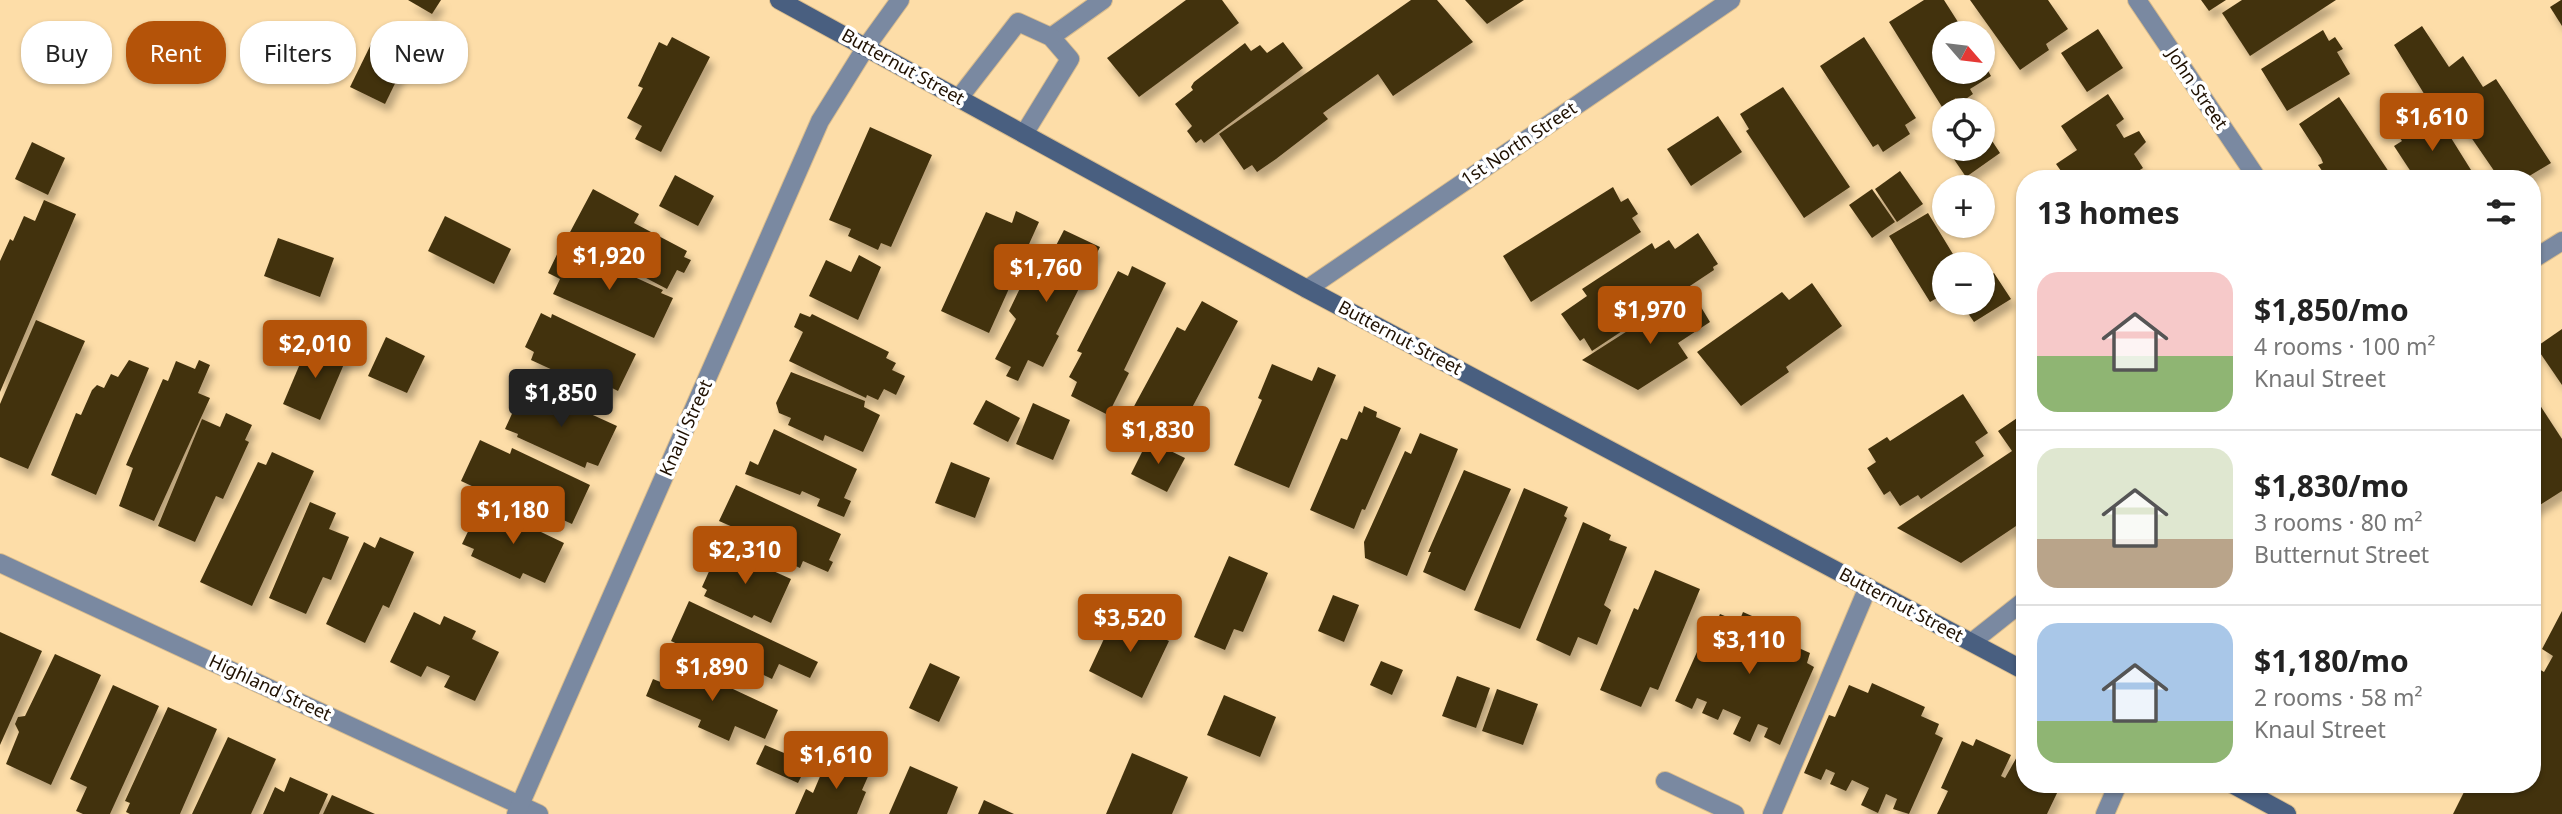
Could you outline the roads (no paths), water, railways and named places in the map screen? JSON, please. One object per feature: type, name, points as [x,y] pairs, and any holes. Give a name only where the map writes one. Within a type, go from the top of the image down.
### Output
[{"type":"street","name":"Butternut Street","points":[[779,0],[1307,289],[2016,666]]},
{"type":"street","name":"Knaul Street","points":[[518,809],[820,121],[866,47],[900,0]]},
{"type":"street","points":[[1051,37],[1103,0]]},
{"type":"street","name":"1st North Street","points":[[1307,289],[1731,0]]},
{"type":"street","name":"John Street","points":[[2137,0],[2252,170]]},
{"type":"street","points":[[958,98],[1018,22],[1051,37],[1070,59],[1024,134]]},
{"type":"street","points":[[2541,254],[2562,241]]},
{"type":"street","name":"Highland Street","points":[[0,563],[518,809],[539,814]]},
{"type":"street","points":[[1772,814],[1868,587]]},
{"type":"street","points":[[1972,642],[2016,607]]},
{"type":"street","points":[[1665,781],[1735,814]]},
{"type":"street","points":[[2105,814],[2114,793]]},
{"type":"street","points":[[2248,793],[2287,814]]}]
